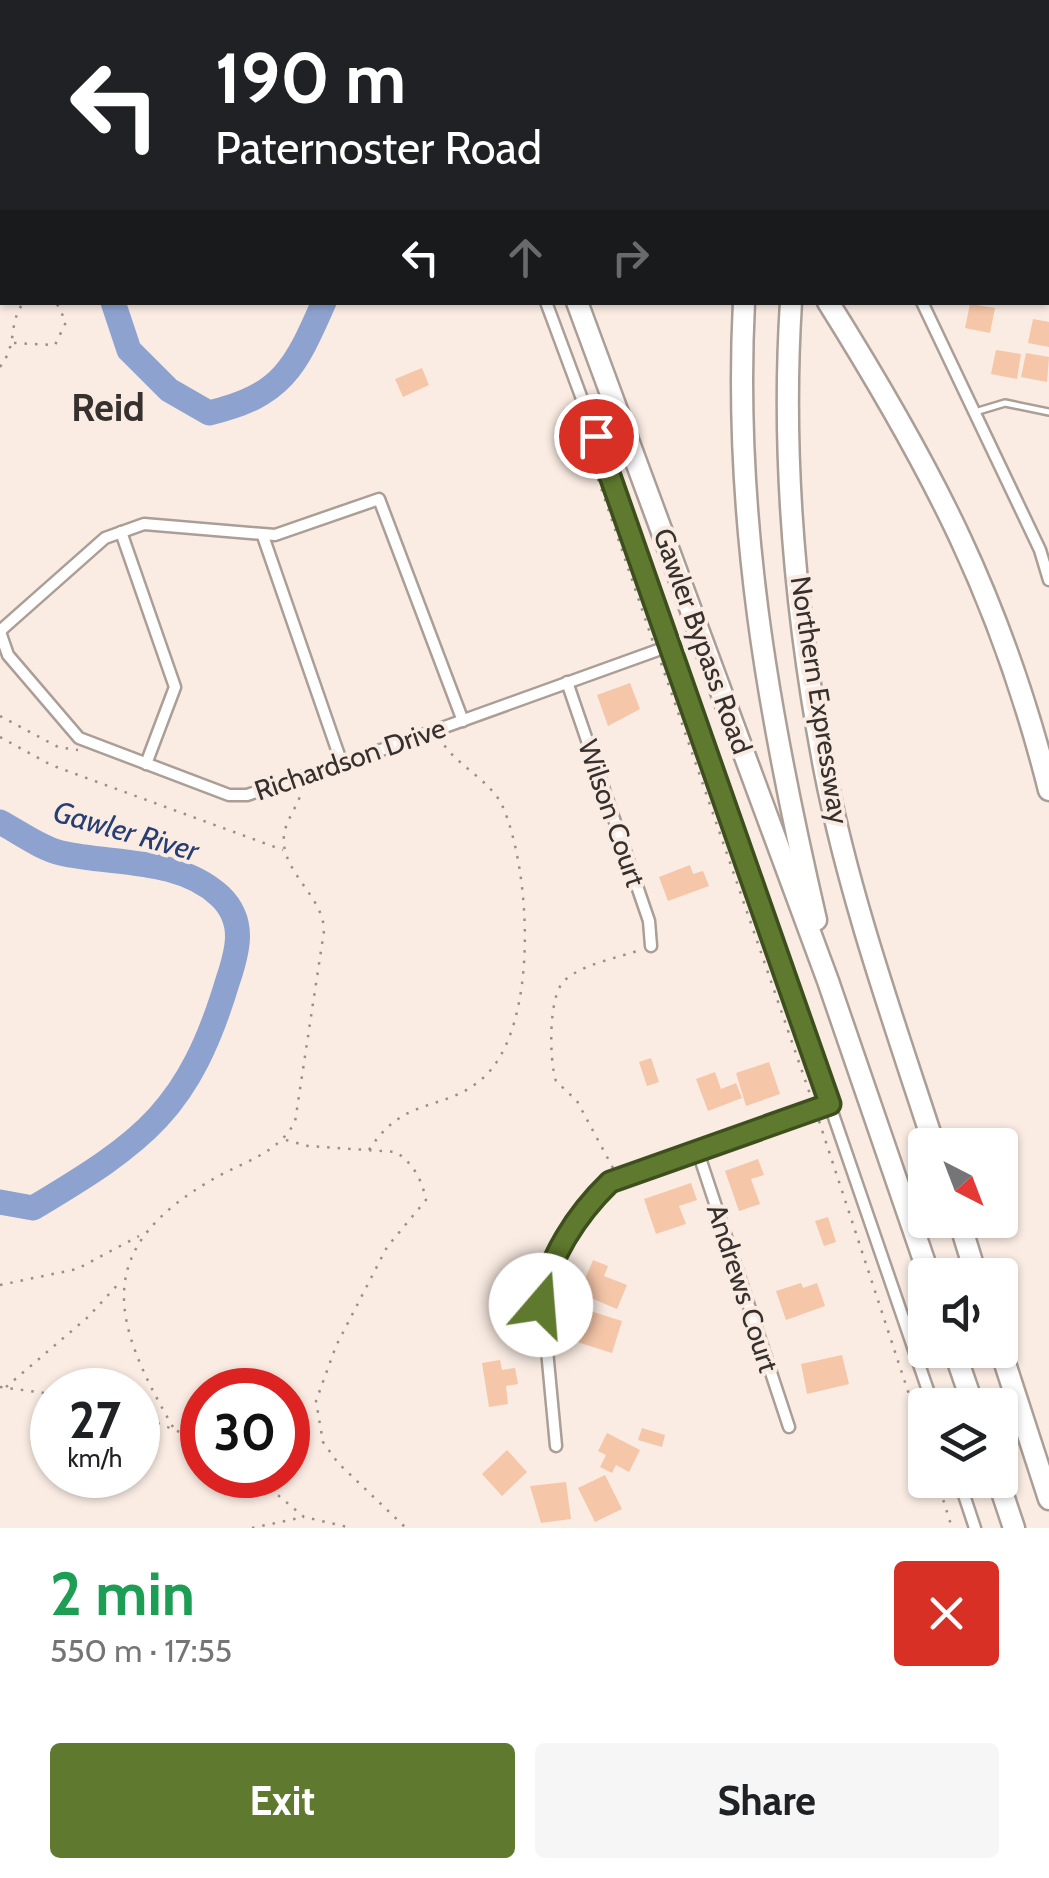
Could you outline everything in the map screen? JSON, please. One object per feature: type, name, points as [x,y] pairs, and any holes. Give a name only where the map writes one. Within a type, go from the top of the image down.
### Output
[{"type":"highway","name":"Gawler Bypass Road","points":[[578,305],[828,981]]},
{"type":"highway","name":"Northern Expressway","points":[[744,305],[747,530],[760,654],[828,981]]},
{"type":"highway","name":"Northern Expressway","points":[[791,305],[789,447],[796,546],[826,774],[860,913],[929,1128]]},
{"type":"highway","points":[[830,305],[906,427],[964,537],[1014,664],[1049,790]]},
{"type":"highway","points":[[828,981],[923,1258]]},
{"type":"highway","points":[[1006,1368],[1049,1499]]},
{"type":"highway","points":[[1004,1498],[1014,1528]]},
{"type":"street","points":[[547,305],[672,645],[927,1388]]},
{"type":"street","points":[[923,305],[1040,550],[1049,580]]},
{"type":"street","points":[[0,632],[104,538],[144,524],[263,536],[379,498],[463,721]]},
{"type":"street","points":[[121,532],[175,687],[146,764]]},
{"type":"street","points":[[263,536],[342,764]]},
{"type":"street","name":"Richardson Drive","points":[[0,632],[7,650],[85,740],[229,795],[247,795],[301,778],[672,645]]},
{"type":"street","name":"Wilson Court","points":[[567,682],[649,920],[650,946]]},
{"type":"street","points":[[556,1446],[541,1305],[543,1288],[583,1209],[620,1177],[830,1104]]},
{"type":"street","name":"Andrews Court","points":[[697,1149],[789,1428]]},
{"type":"street","points":[[964,1498],[975,1528]]},
{"type":"lane","points":[[975,412],[1005,403],[1049,412]]},
{"type":"path","points":[[0,368],[14,343],[16,315],[22,305]]},
{"type":"path","points":[[14,343],[55,344],[66,322],[58,305]]},
{"type":"path","points":[[596,473],[908,1391]]},
{"type":"path","points":[[0,716],[69,751],[78,751],[85,740]]},
{"type":"path","points":[[0,738],[50,764],[285,850]]},
{"type":"path","points":[[369,1151],[393,1121],[409,1110],[443,1099],[485,1076],[504,1051],[513,1025],[526,900],[517,851],[495,794],[444,745]]},
{"type":"path","points":[[0,1285],[77,1269],[143,1234],[193,1192],[285,1140],[295,1122],[324,931],[324,913],[285,850],[284,834],[299,802],[301,778]]},
{"type":"path","points":[[620,1177],[578,1101],[556,1080],[550,1039],[557,995],[567,978],[650,946]]},
{"type":"path","points":[[285,1140],[308,1146],[396,1152],[415,1170],[425,1192],[426,1200],[388,1247],[336,1346],[316,1401],[323,1442],[338,1463],[406,1528]]},
{"type":"path","points":[[3,1387],[88,1318],[122,1280],[143,1234]]},
{"type":"path","points":[[122,1280],[125,1320],[138,1356],[173,1426]]},
{"type":"path","points":[[3,1387],[30,1391]]},
{"type":"path","points":[[160,1422],[180,1430]]},
{"type":"path","points":[[281,1498],[304,1517]]},
{"type":"path","points":[[942,1498],[952,1528]]},
{"type":"path","points":[[252,1528],[304,1517],[352,1528]]},
{"type":"building","points":[[970,305],[995,308],[990,333],[965,328]]},
{"type":"building","points":[[1033,319],[1049,322],[1049,347],[1028,343]]},
{"type":"building","points":[[996,350],[1021,354],[1017,379],[991,374]]},
{"type":"building","points":[[1026,353],[1049,357],[1047,382],[1021,377]]},
{"type":"building","points":[[422,368],[429,385],[403,397],[395,379]]},
{"type":"building","points":[[630,683],[640,709],[608,726],[597,695]]},
{"type":"building","points":[[690,865],[693,874],[703,871],[709,886],[668,901],[659,877]]},
{"type":"building","points":[[651,1058],[659,1082],[647,1086],[639,1062]]},
{"type":"building","points":[[769,1062],[780,1094],[746,1106],[736,1073]]},
{"type":"building","points":[[715,1072],[721,1089],[736,1083],[742,1098],[708,1111],[696,1079]]},
{"type":"building","points":[[758,1159],[764,1175],[751,1179],[760,1204],[739,1211],[725,1171]]},
{"type":"building","points":[[691,1183],[697,1200],[679,1206],[686,1224],[656,1234],[644,1199]]},
{"type":"building","points":[[828,1217],[836,1242],[824,1246],[815,1221]]},
{"type":"building","points":[[593,1260],[608,1266],[604,1276],[627,1285],[617,1309],[579,1293]]},
{"type":"building","points":[[801,1283],[803,1288],[817,1283],[825,1306],[786,1320],[776,1291]]},
{"type":"building","points":[[584,1309],[622,1321],[612,1353],[574,1341]]},
{"type":"building","points":[[842,1355],[849,1384],[807,1394],[801,1364]]},
{"type":"building","points":[[500,1360],[502,1370],[515,1368],[518,1384],[506,1386],[508,1404],[489,1407],[482,1363]]},
{"type":"building","points":[[642,1428],[665,1435],[662,1447],[638,1440]]},
{"type":"building","points":[[607,1433],[640,1450],[629,1472],[616,1465],[612,1473],[600,1467],[606,1455],[598,1451]]},
{"type":"building","points":[[507,1450],[527,1472],[502,1496],[482,1474]]},
{"type":"building","points":[[605,1475],[622,1509],[595,1522],[578,1488]]},
{"type":"building","points":[[566,1482],[571,1519],[541,1523],[530,1486]]},
{"type":"waterway","name":"Gawler River","points":[[114,305],[129,350],[169,390],[209,413],[254,398],[283,376],[304,345],[323,305]]},
{"type":"waterway","name":"Gawler River","points":[[0,822],[53,851],[165,868],[203,883],[220,896],[234,915],[238,936],[232,969],[197,1061],[158,1118],[105,1162],[33,1208],[0,1202]]},
{"type":"district","name":"Reid","points":[[108,407]]},
{"type":"route","points":[[541,1305],[548,1271],[583,1209],[610,1182],[830,1104],[596,436]]}]
